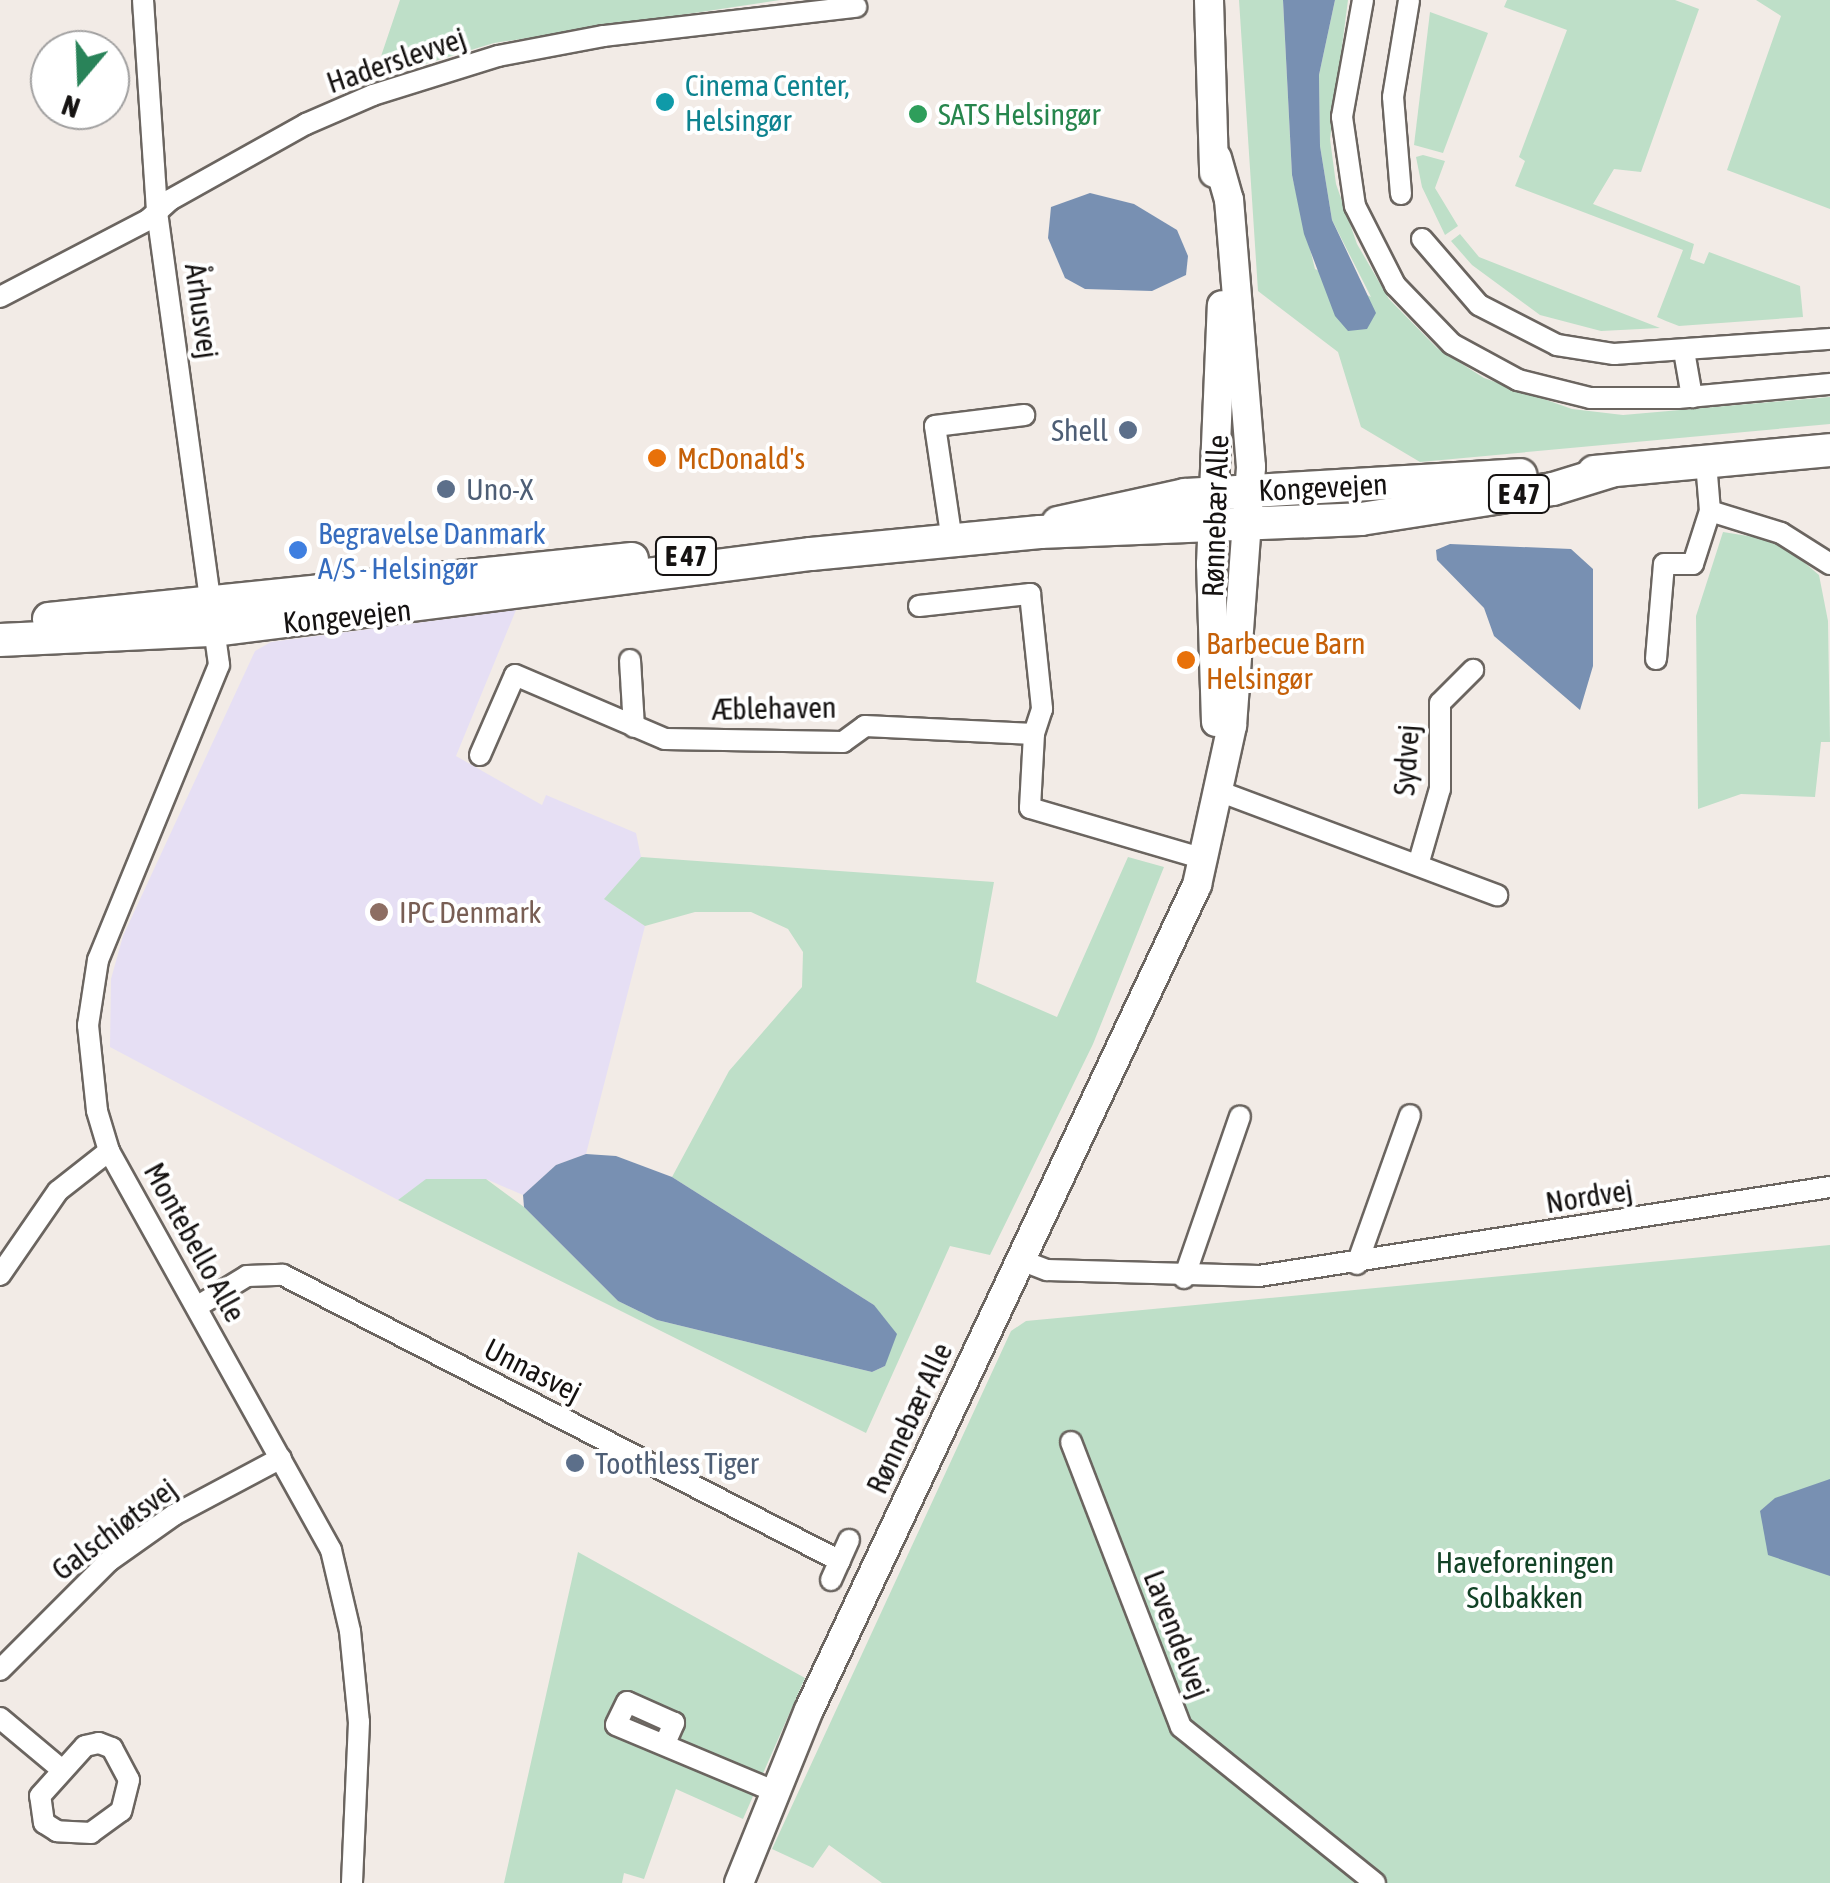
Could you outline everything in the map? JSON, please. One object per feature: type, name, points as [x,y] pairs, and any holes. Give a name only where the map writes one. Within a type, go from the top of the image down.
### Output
[{"type":"main road","name":"Rønnebær Alle","points":[[740,1883],[774,1791],[1018,1259],[1150,985],[1221,792],[1232,726],[1224,335],[1212,186],[1216,158],[1209,0]]},
{"type":"main road","name":"Rønnebær Alle","points":[[1196,856],[1216,723],[1227,509],[1250,409],[1229,200],[1216,158]]},
{"type":"main road","name":"Kongevejen","points":[[0,640],[214,616],[562,562],[811,554],[1550,473],[1612,471],[1830,450]]},
{"type":"main road","name":"Kongevejen","points":[[1227,509],[1426,510],[1553,489],[1612,471]]},
{"type":"main road","name":"Kongevejen","points":[[0,624],[214,616]]},
{"type":"street","name":"Århusvej","points":[[143,0],[157,212],[214,616]]},
{"type":"street","points":[[1362,0],[1342,118],[1345,162],[1372,247],[1395,285],[1452,344],[1518,380],[1590,398],[1692,397],[1830,384]]},
{"type":"street","points":[[1401,194],[1392,127],[1403,1]]},
{"type":"street","name":"Haderslevvej","points":[[0,297],[157,212],[306,124],[373,95],[498,56],[604,36],[856,7]]},
{"type":"street","points":[[1422,239],[1479,305],[1529,335],[1585,351],[1684,351],[1830,339]]},
{"type":"street","points":[[1684,351],[1692,397]]},
{"type":"street","points":[[952,541],[935,426],[1024,415]]},
{"type":"street","points":[[1656,660],[1664,564],[1692,564],[1701,522],[1710,511],[1706,462]]},
{"type":"street","points":[[1710,511],[1781,533],[1830,564]]},
{"type":"street","points":[[919,606],[1030,594],[1042,709],[1034,734],[1030,808],[1196,856]]},
{"type":"street","name":"Montebello Alle","points":[[214,616],[218,678],[90,990],[97,1111],[109,1151],[331,1550],[350,1631],[359,1722],[352,1883]]},
{"type":"street","points":[[630,660],[634,728]]},
{"type":"street","name":"Sydvej","points":[[1418,865],[1440,789],[1440,703],[1472,670]]},
{"type":"street","name":"Æblehaven","points":[[480,755],[515,674],[665,739],[843,742],[865,726],[1034,734]]},
{"type":"street","points":[[1221,792],[1497,895]]},
{"type":"street","points":[[1357,1264],[1410,1115]]},
{"type":"street","points":[[1184,1278],[1240,1116]]},
{"type":"street","points":[[0,1275],[58,1191],[109,1151]]},
{"type":"street","name":"Nordvej","points":[[1018,1259],[1047,1270],[1184,1278],[1357,1264],[1830,1187]]},
{"type":"street","name":"Unnasvej","points":[[198,1306],[247,1276],[283,1275],[835,1570],[850,1540]]},
{"type":"street","name":"Lavendelvej","points":[[1070,1442],[1181,1727],[1374,1883]]},
{"type":"street","name":"Galschiøtsvej","points":[[0,1670],[109,1561],[174,1515],[282,1458]]},
{"type":"street","points":[[0,1718],[61,1769]]},
{"type":"street","points":[[666,1741],[774,1791]]},
{"type":"street","points":[[85,1746],[112,1748],[129,1780],[121,1811],[91,1833],[57,1831],[44,1823],[40,1796],[61,1769],[85,1746]]},
{"type":"shaded area","name":"IPC Denmark","points":[[516,610],[456,756],[542,805],[546,795],[636,833],[641,857],[605,899],[645,926],[586,1154],[556,1165],[523,1195],[486,1179],[427,1179],[398,1200],[110,1047],[111,979],[123,936],[255,651],[271,642]]},
{"type":"green space","points":[[400,0],[780,0],[494,43],[373,80]]},
{"type":"green space","points":[[1239,0],[1283,0],[1292,176],[1315,269],[1371,297],[1332,220],[1320,146],[1319,75],[1335,0],[1348,0],[1330,139],[1336,184],[1357,244],[1389,299],[1437,348],[1484,378],[1572,409],[1623,415],[1830,397],[1830,424],[1420,462],[1361,427],[1338,352],[1258,291]]},
{"type":"green space","points":[[1507,0],[1675,0],[1699,9],[1641,172],[1614,169],[1593,204],[1694,244],[1690,259],[1704,264],[1709,252],[1800,286],[1803,317],[1679,326],[1657,317],[1683,250],[1515,186],[1525,161],[1519,157],[1567,30],[1504,7]]},
{"type":"green space","points":[[1756,0],[1830,0],[1830,209],[1727,170],[1781,16]]},
{"type":"green space","points":[[1430,12],[1488,33],[1443,153],[1414,145]]},
{"type":"green space","points":[[1416,157],[1445,161],[1435,188],[1458,226],[1445,235],[1422,187]]},
{"type":"green space","points":[[1460,234],[1479,257],[1660,328],[1601,331],[1540,315],[1472,265],[1451,241]]},
{"type":"green space","points":[[1723,532],[1779,541],[1819,575],[1828,621],[1830,742],[1821,742],[1815,797],[1741,794],[1698,809],[1696,616]]},
{"type":"green space","points":[[641,857],[994,882],[976,982],[1057,1017],[1128,857],[1164,867],[1093,1044],[990,1255],[950,1246],[866,1433],[398,1200],[426,1179],[486,1179],[524,1207],[618,1301],[657,1320],[872,1372],[885,1366],[874,1305],[672,1177],[729,1071],[802,987],[803,952],[788,929],[751,912],[695,912],[645,926],[604,899]]},
{"type":"green space","name":"Haveforeningen Solbakken","points":[[1830,1245],[1830,1883],[882,1883],[829,1845],[813,1868],[772,1849],[1011,1331],[1026,1321]]},
{"type":"green space","points":[[578,1552],[805,1678],[743,1819],[676,1789],[644,1879],[624,1873],[622,1883],[504,1883]]},
{"type":"water","points":[[1283,0],[1335,0],[1319,75],[1320,146],[1332,220],[1376,313],[1367,329],[1348,331],[1335,316],[1304,234],[1292,175]]},
{"type":"water","points":[[1090,193],[1134,204],[1177,230],[1188,256],[1186,275],[1152,291],[1085,289],[1065,278],[1048,238],[1051,207]]},
{"type":"water","points":[[1450,544],[1571,549],[1593,569],[1593,666],[1580,710],[1494,636],[1484,608],[1437,560],[1436,550]]},
{"type":"water","points":[[586,1154],[616,1156],[672,1177],[874,1305],[897,1334],[885,1366],[872,1372],[657,1320],[618,1301],[524,1207],[523,1195],[556,1165]]},
{"type":"water","points":[[1830,1479],[1830,1576],[1768,1555],[1760,1511],[1775,1498]]},
{"type":"place","name":"Cinema Center, Helsingør","points":[[665,102]]},
{"type":"place","name":"SATS Helsingør","points":[[918,114]]},
{"type":"place","name":"Shell","points":[[1128,430]]},
{"type":"place","name":"McDonald's","points":[[657,458]]},
{"type":"place","name":"Uno-X","points":[[446,489]]},
{"type":"place","name":"Begravelse Danmark A/S - Helsingør","points":[[298,550]]},
{"type":"place","name":"Barbecue Barn Helsingør","points":[[1186,660]]},
{"type":"place","name":"IPC Denmark","points":[[379,912]]},
{"type":"place","name":"Toothless Tiger","points":[[575,1463]]}]
